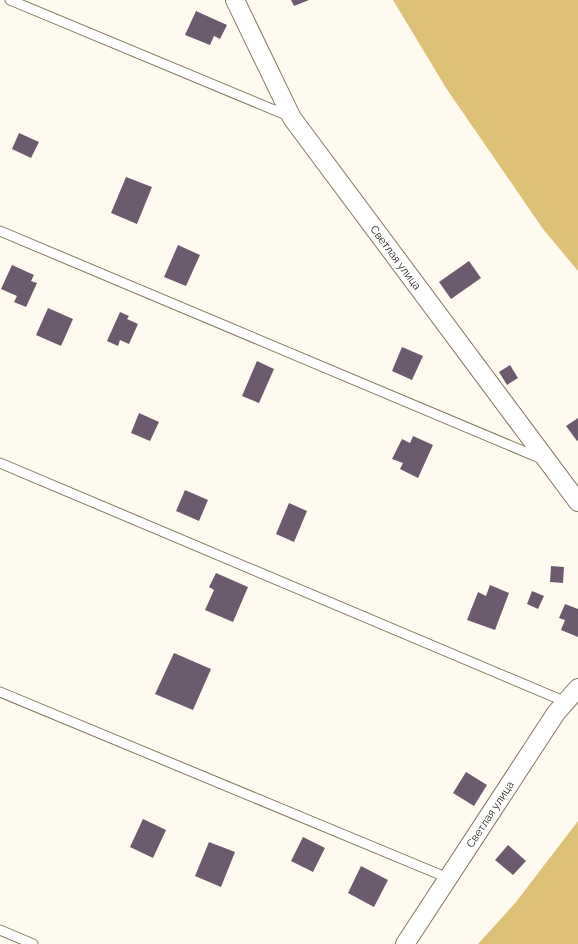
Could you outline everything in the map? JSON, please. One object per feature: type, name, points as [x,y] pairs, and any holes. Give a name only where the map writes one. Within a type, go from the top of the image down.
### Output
[{"type":"street","name":"Светлая улица","points":[[236,0],[292,118],[545,460],[578,502]]},
{"type":"street","name":"Светлая улица","points":[[405,944],[556,713],[578,688]]},
{"type":"lane","points":[[10,0],[292,118]]},
{"type":"lane","points":[[0,231],[545,460]]},
{"type":"lane","points":[[0,463],[566,702]]},
{"type":"lane","points":[[0,692],[448,878]]},
{"type":"lane","points":[[0,930],[33,944]]},
{"type":"shaded area","points":[[393,0],[578,0],[578,271],[543,229],[446,88]]},
{"type":"shaded area","points":[[578,821],[578,944],[478,944],[516,902]]},
{"type":"building","points":[[291,0],[309,0],[294,6]]},
{"type":"building","points":[[196,11],[227,25],[220,39],[214,36],[210,45],[185,35]]},
{"type":"building","points":[[19,133],[39,142],[31,158],[12,149]]},
{"type":"building","points":[[126,177],[152,187],[137,224],[111,213]]},
{"type":"building","points":[[178,245],[200,255],[186,286],[164,277]]},
{"type":"building","points":[[469,261],[481,278],[451,299],[439,282]]},
{"type":"building","points":[[12,265],[34,275],[31,281],[37,283],[26,307],[14,302],[17,296],[1,289]]},
{"type":"building","points":[[48,308],[73,319],[61,346],[36,335]]},
{"type":"building","points":[[120,312],[129,316],[127,319],[138,324],[129,344],[120,340],[118,346],[107,341]]},
{"type":"building","points":[[402,347],[423,356],[412,380],[392,371]]},
{"type":"building","points":[[257,361],[274,369],[259,403],[242,396]]},
{"type":"building","points":[[510,365],[518,378],[507,385],[499,372]]},
{"type":"building","points":[[139,413],[159,422],[150,441],[131,433]]},
{"type":"building","points":[[578,418],[578,440],[577,441],[566,426]]},
{"type":"building","points":[[413,436],[433,445],[418,478],[400,469],[403,463],[392,459],[402,439],[410,443]]},
{"type":"building","points":[[185,490],[208,500],[199,521],[176,511]]},
{"type":"building","points":[[289,503],[307,511],[294,542],[276,534]]},
{"type":"building","points":[[551,566],[564,567],[563,583],[550,582]]},
{"type":"building","points":[[216,573],[248,587],[233,622],[205,610],[214,590],[209,587]]},
{"type":"building","points":[[490,585],[509,593],[495,630],[467,620],[478,592],[486,596]]},
{"type":"building","points":[[532,591],[544,596],[538,609],[527,604]]},
{"type":"building","points":[[565,604],[578,609],[578,637],[561,630],[565,620],[559,618]]},
{"type":"building","points":[[174,653],[211,669],[193,710],[155,694]]},
{"type":"building","points":[[466,772],[487,785],[474,806],[453,793]]},
{"type":"building","points":[[143,819],[166,830],[153,858],[130,847]]},
{"type":"building","points":[[303,837],[325,848],[313,872],[291,861]]},
{"type":"building","points":[[209,842],[235,852],[221,887],[195,876]]},
{"type":"building","points":[[508,845],[526,861],[513,875],[495,860]]},
{"type":"building","points":[[361,866],[388,880],[374,907],[348,893]]}]
